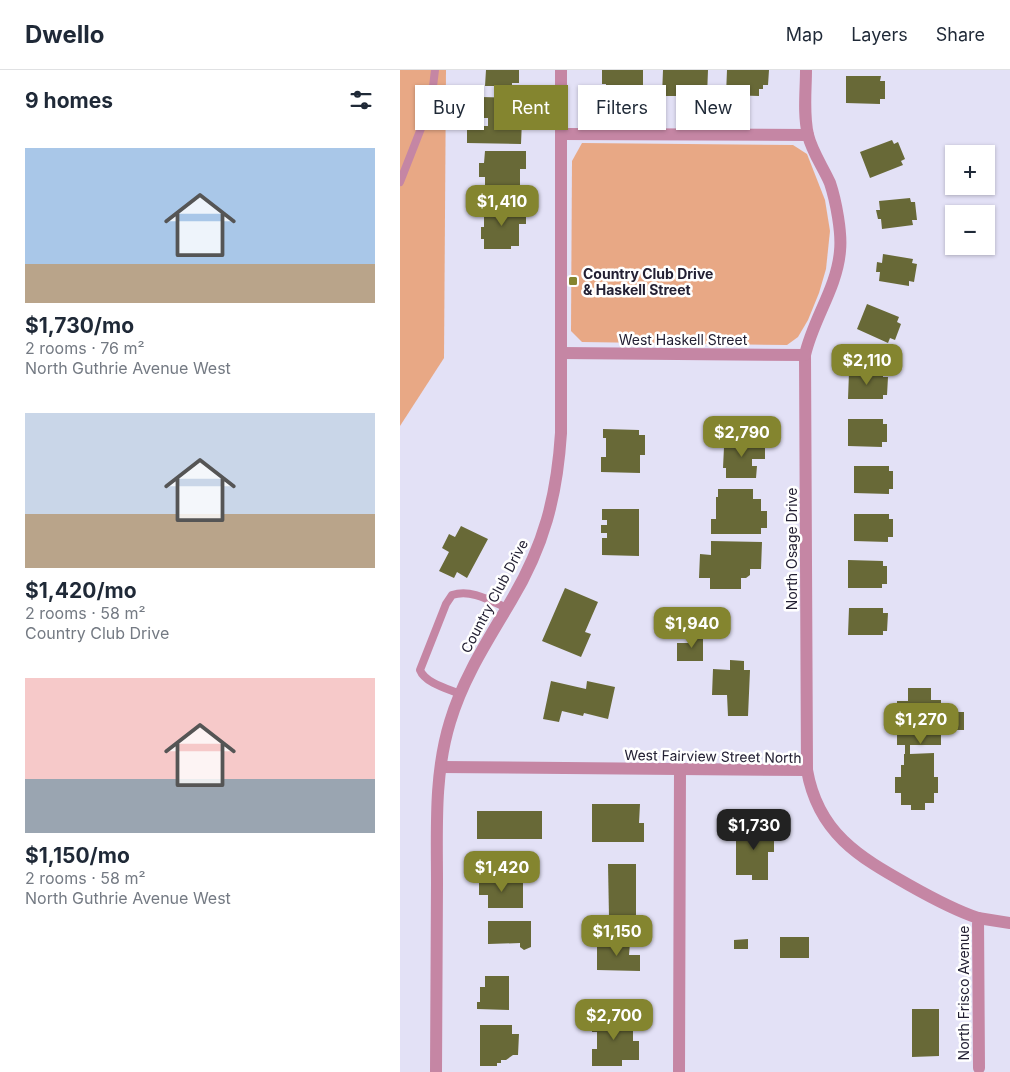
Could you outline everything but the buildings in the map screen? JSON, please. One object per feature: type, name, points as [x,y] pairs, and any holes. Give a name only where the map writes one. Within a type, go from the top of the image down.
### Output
[{"type":"street","name":"Country Club Drive","points":[[436,1072],[437,795],[444,744],[460,694],[484,645],[507,608],[539,545],[556,486],[561,432],[561,70]]},
{"type":"street","name":"North Osage Drive","points":[[806,70],[808,135],[830,184],[838,219],[840,250],[833,283],[808,340],[805,355],[807,770]]},
{"type":"street","points":[[562,134],[808,135]]},
{"type":"street","name":"West Haskell Street","points":[[561,353],[805,355]]},
{"type":"street","name":"West Fairview Street North","points":[[441,767],[807,770],[815,800],[838,837],[852,850],[871,864],[940,902],[978,918],[1010,923]]},
{"type":"street","points":[[679,1072],[680,770]]},
{"type":"street","name":"North Frisco Avenue","points":[[978,918],[979,1068]]},
{"type":"lane","points":[[400,182],[431,103],[435,70]]},
{"type":"lane","points":[[460,694],[422,675],[420,670],[446,604],[452,595],[459,593],[474,594],[507,608]]},
{"type":"shaded area","points":[[400,70],[446,70],[446,85],[415,85],[415,130],[446,130],[444,358],[400,426]]},
{"type":"shaded area","points":[[582,143],[793,145],[807,154],[825,200],[830,231],[826,269],[819,293],[808,320],[798,337],[787,345],[582,342],[571,331],[572,161]]},
{"type":"place","name":"Country Club Drive & Haskell Street","points":[[573,281]]}]
